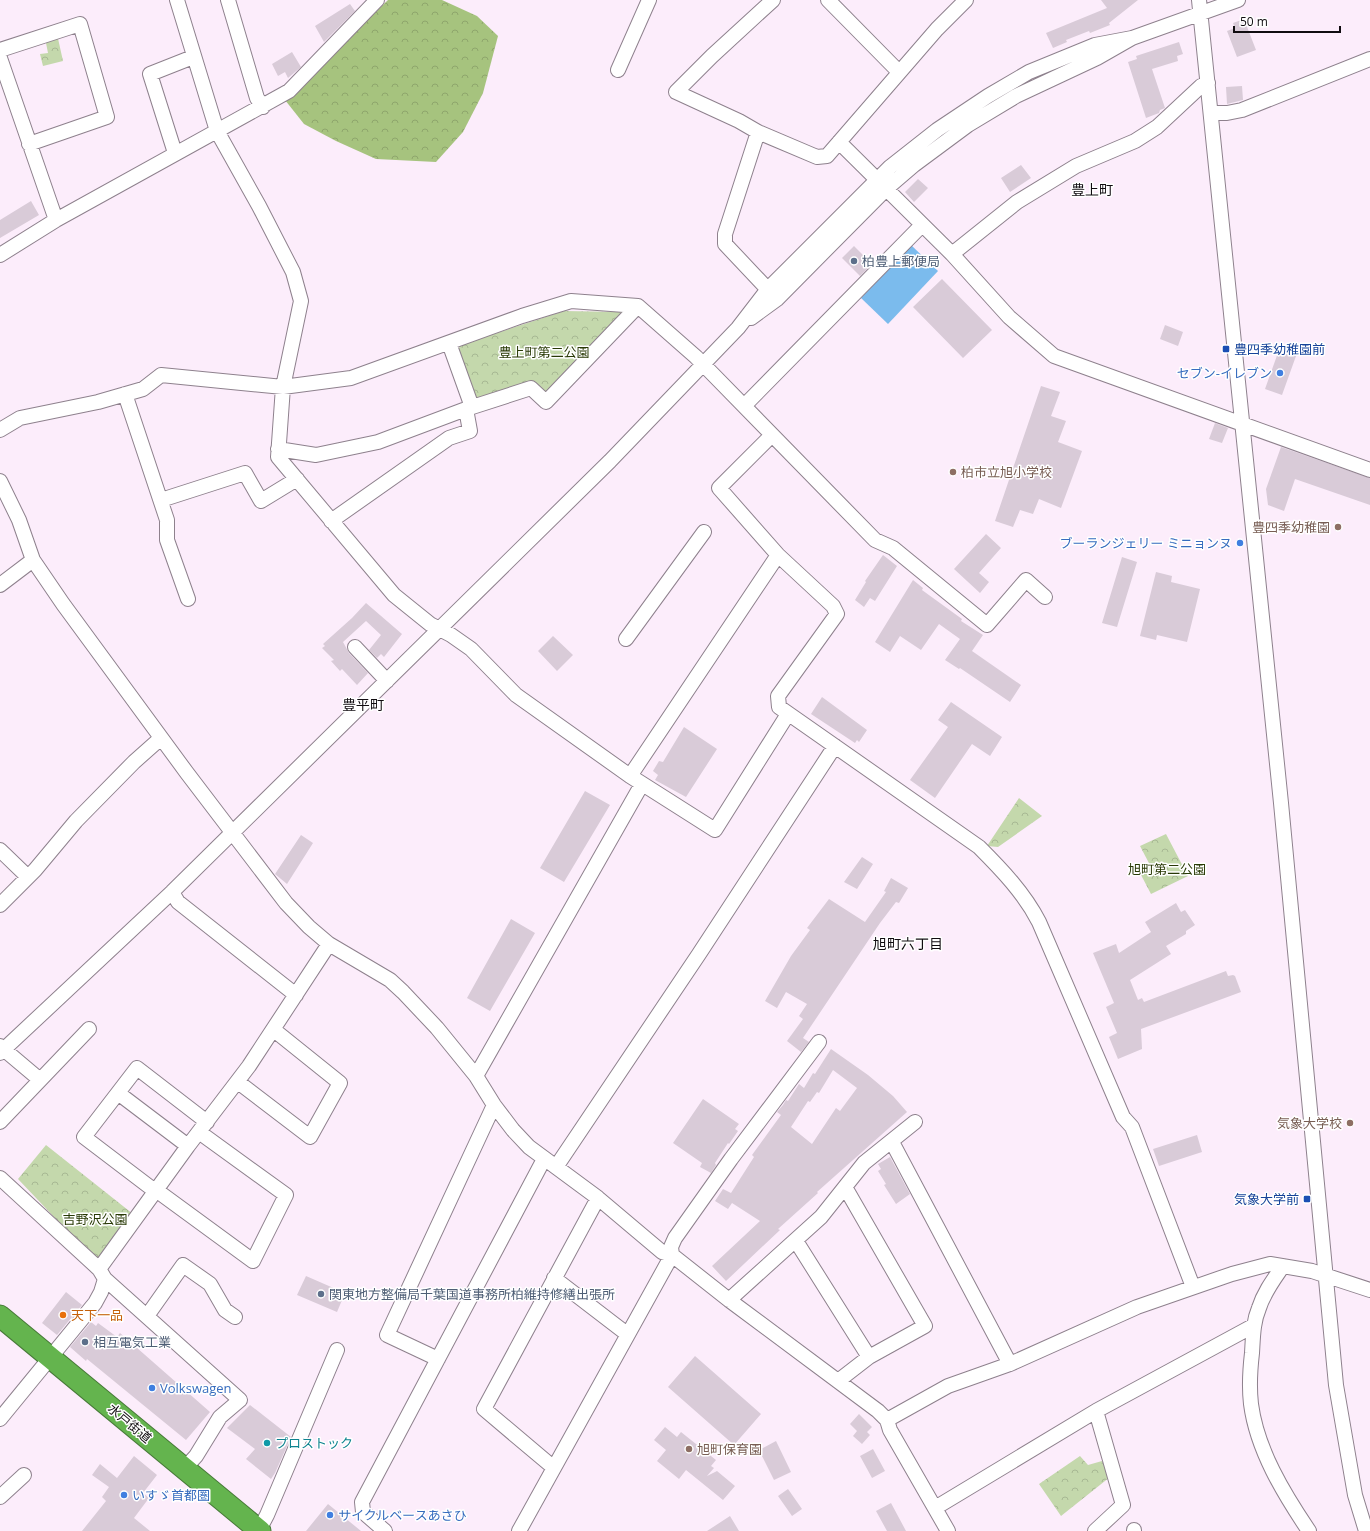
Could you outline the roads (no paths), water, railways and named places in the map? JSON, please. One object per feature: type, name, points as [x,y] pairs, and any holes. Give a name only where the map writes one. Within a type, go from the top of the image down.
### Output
[{"type":"highway","name":"水戸街道","points":[[0,1316],[186,1468],[259,1530]]},
{"type":"street","points":[[177,0],[193,57],[217,131],[259,206],[297,284],[302,301],[283,387],[278,457],[394,595],[430,624],[452,635],[471,649],[516,695],[630,776],[715,830],[788,714]]},
{"type":"street","points":[[228,0],[252,84],[257,98],[263,107]]},
{"type":"street","points":[[0,255],[56,220],[175,153],[263,107],[288,91],[378,0]]},
{"type":"street","points":[[618,70],[649,0]]},
{"type":"street","points":[[774,0],[712,56],[676,92],[739,121],[758,132],[817,158],[827,156],[899,72],[966,0]]},
{"type":"street","points":[[828,0],[899,72]]},
{"type":"street","points":[[39,1080],[1,1049],[172,892],[610,461],[738,328],[882,185],[890,167],[937,130],[1008,83],[1029,72],[1095,45],[1132,38],[1200,7],[1238,0]]},
{"type":"street","points":[[1200,7],[1281,803],[1336,1385],[1362,1528]]},
{"type":"street","points":[[0,50],[80,24],[107,117],[29,144]]},
{"type":"street","points":[[175,153],[150,74],[193,57]]},
{"type":"street","points":[[0,58],[56,220]]},
{"type":"street","points":[[1211,113],[1227,113],[1242,110],[1370,59]]},
{"type":"street","points":[[952,254],[1017,202],[1076,166],[1135,141],[1157,127],[1201,86],[1208,83]]},
{"type":"street","points":[[758,132],[725,234],[725,244],[772,294]]},
{"type":"street","points":[[839,142],[952,254],[1009,316],[1054,356],[1370,470]]},
{"type":"street","points":[[744,406],[922,225]]},
{"type":"street","points":[[0,430],[20,418],[98,402],[143,389],[161,375],[283,387],[351,378],[522,316],[571,301],[638,306],[686,347],[875,540],[893,548],[988,625],[1026,580],[1045,597]]},
{"type":"street","points":[[278,448],[316,455],[371,443],[469,408],[531,388],[546,402],[638,306]]},
{"type":"street","points":[[331,521],[449,438],[470,431],[469,408],[449,343]]},
{"type":"street","points":[[125,394],[161,500],[167,520],[167,540],[188,599]]},
{"type":"street","points":[[772,435],[719,488],[778,555],[833,606],[837,614],[778,696],[779,708],[979,847],[999,866],[1032,909],[1123,1117],[1132,1127],[1192,1287]]},
{"type":"street","points":[[161,500],[244,473],[261,501],[297,479]]},
{"type":"street","points":[[0,481],[19,520],[33,560],[63,604],[161,738],[286,903],[309,927],[329,944],[390,980],[403,992],[437,1028],[476,1076],[494,1105],[513,1130],[529,1147],[598,1198],[662,1252],[672,1255],[729,1300],[838,1380],[887,1420],[890,1430],[948,1531]]},
{"type":"street","points":[[626,639],[704,532]]},
{"type":"street","points":[[630,776],[778,555]]},
{"type":"street","points":[[0,585],[33,560]]},
{"type":"street","points":[[355,647],[387,682]]},
{"type":"street","points":[[0,905],[28,877],[76,821],[134,762],[161,738]]},
{"type":"street","points":[[556,1167],[699,954],[835,746]]},
{"type":"street","points":[[476,1076],[642,784]]},
{"type":"street","points":[[0,850],[28,877]]},
{"type":"street","points":[[172,892],[178,902],[296,995]]},
{"type":"street","points":[[0,1419],[52,1358],[95,1302],[101,1292],[102,1274],[155,1190],[238,1082],[274,1030],[329,944]]},
{"type":"street","points":[[0,1122],[89,1029]]},
{"type":"street","points":[[238,1082],[310,1137],[340,1083],[274,1030]]},
{"type":"street","points":[[520,1531],[627,1334],[672,1255],[671,1247],[675,1238],[731,1159],[819,1042]]},
{"type":"street","points":[[137,1068],[203,1127],[286,1195],[253,1261],[84,1137],[137,1068]]},
{"type":"street","points":[[118,1093],[188,1146]]},
{"type":"street","points":[[438,1360],[387,1335],[494,1105]]},
{"type":"street","points":[[729,1300],[821,1217],[864,1163],[915,1122]]},
{"type":"street","points":[[892,1142],[1010,1364]]},
{"type":"street","points":[[385,1531],[363,1512],[362,1502],[544,1159]]},
{"type":"street","points":[[0,1178],[147,1316],[240,1400],[220,1417],[196,1456],[186,1468]]},
{"type":"street","points":[[838,1380],[869,1357],[925,1326],[845,1187]]},
{"type":"street","points":[[554,1468],[484,1409],[598,1198]]},
{"type":"street","points":[[796,1241],[869,1357]]},
{"type":"street","points":[[887,1420],[948,1386],[1010,1364],[1137,1307],[1192,1287],[1270,1264],[1326,1276],[1370,1290]]},
{"type":"street","points":[[147,1316],[183,1265],[210,1284],[225,1310],[235,1317]]},
{"type":"street","points":[[1283,1266],[1266,1291],[1258,1308],[1254,1326],[1250,1379],[1254,1420],[1268,1458],[1291,1502],[1310,1531]]},
{"type":"street","points":[[554,1278],[627,1334]]},
{"type":"street","points":[[935,1508],[1096,1411],[1254,1326]]},
{"type":"street","points":[[259,1530],[270,1508],[337,1350]]},
{"type":"street","points":[[1095,1531],[1123,1505],[1096,1411]]},
{"type":"street","points":[[0,1498],[24,1475]]},
{"type":"water","points":[[911,245],[938,271],[888,324],[861,298]]},
{"type":"place","name":"柏豊上郵便局","points":[[854,261]]},
{"type":"place","name":"豊四季幼稚園前","points":[[1226,349]]},
{"type":"place","name":"セブン-イレブン","points":[[1280,373]]},
{"type":"place","name":"柏市立旭小学校","points":[[953,472]]},
{"type":"place","name":"豊四季幼稚園","points":[[1338,527]]},
{"type":"place","name":"ブーランジェリー ミニョンヌ","points":[[1240,543]]},
{"type":"place","name":"気象大学校","points":[[1350,1123]]},
{"type":"place","name":"気象大学前","points":[[1307,1199]]},
{"type":"place","name":"関東地方整備局千葉国道事務所柏維持修繕出張所","points":[[321,1294]]},
{"type":"place","name":"天下一品","points":[[63,1315]]},
{"type":"place","name":"相互電気工業","points":[[85,1342]]},
{"type":"place","name":"Volkswagen","points":[[152,1388]]},
{"type":"place","name":"プロストック","points":[[267,1443]]},
{"type":"place","name":"旭町保育園","points":[[689,1449]]},
{"type":"place","name":"いすゞ首都圏","points":[[124,1495]]},
{"type":"place","name":"サイクルベースあさひ","points":[[330,1515]]},
{"type":"district","name":"豊上町","points":[[1092,189]]},
{"type":"district","name":"豊平町","points":[[363,704]]},
{"type":"district","name":"旭町六丁目","points":[[908,943]]},
{"type":"park label","name":"豊上町第二公園","points":[[544,352]]},
{"type":"park label","name":"旭町第二公園","points":[[1167,869]]},
{"type":"park label","name":"吉野沢公園","points":[[95,1219]]}]
